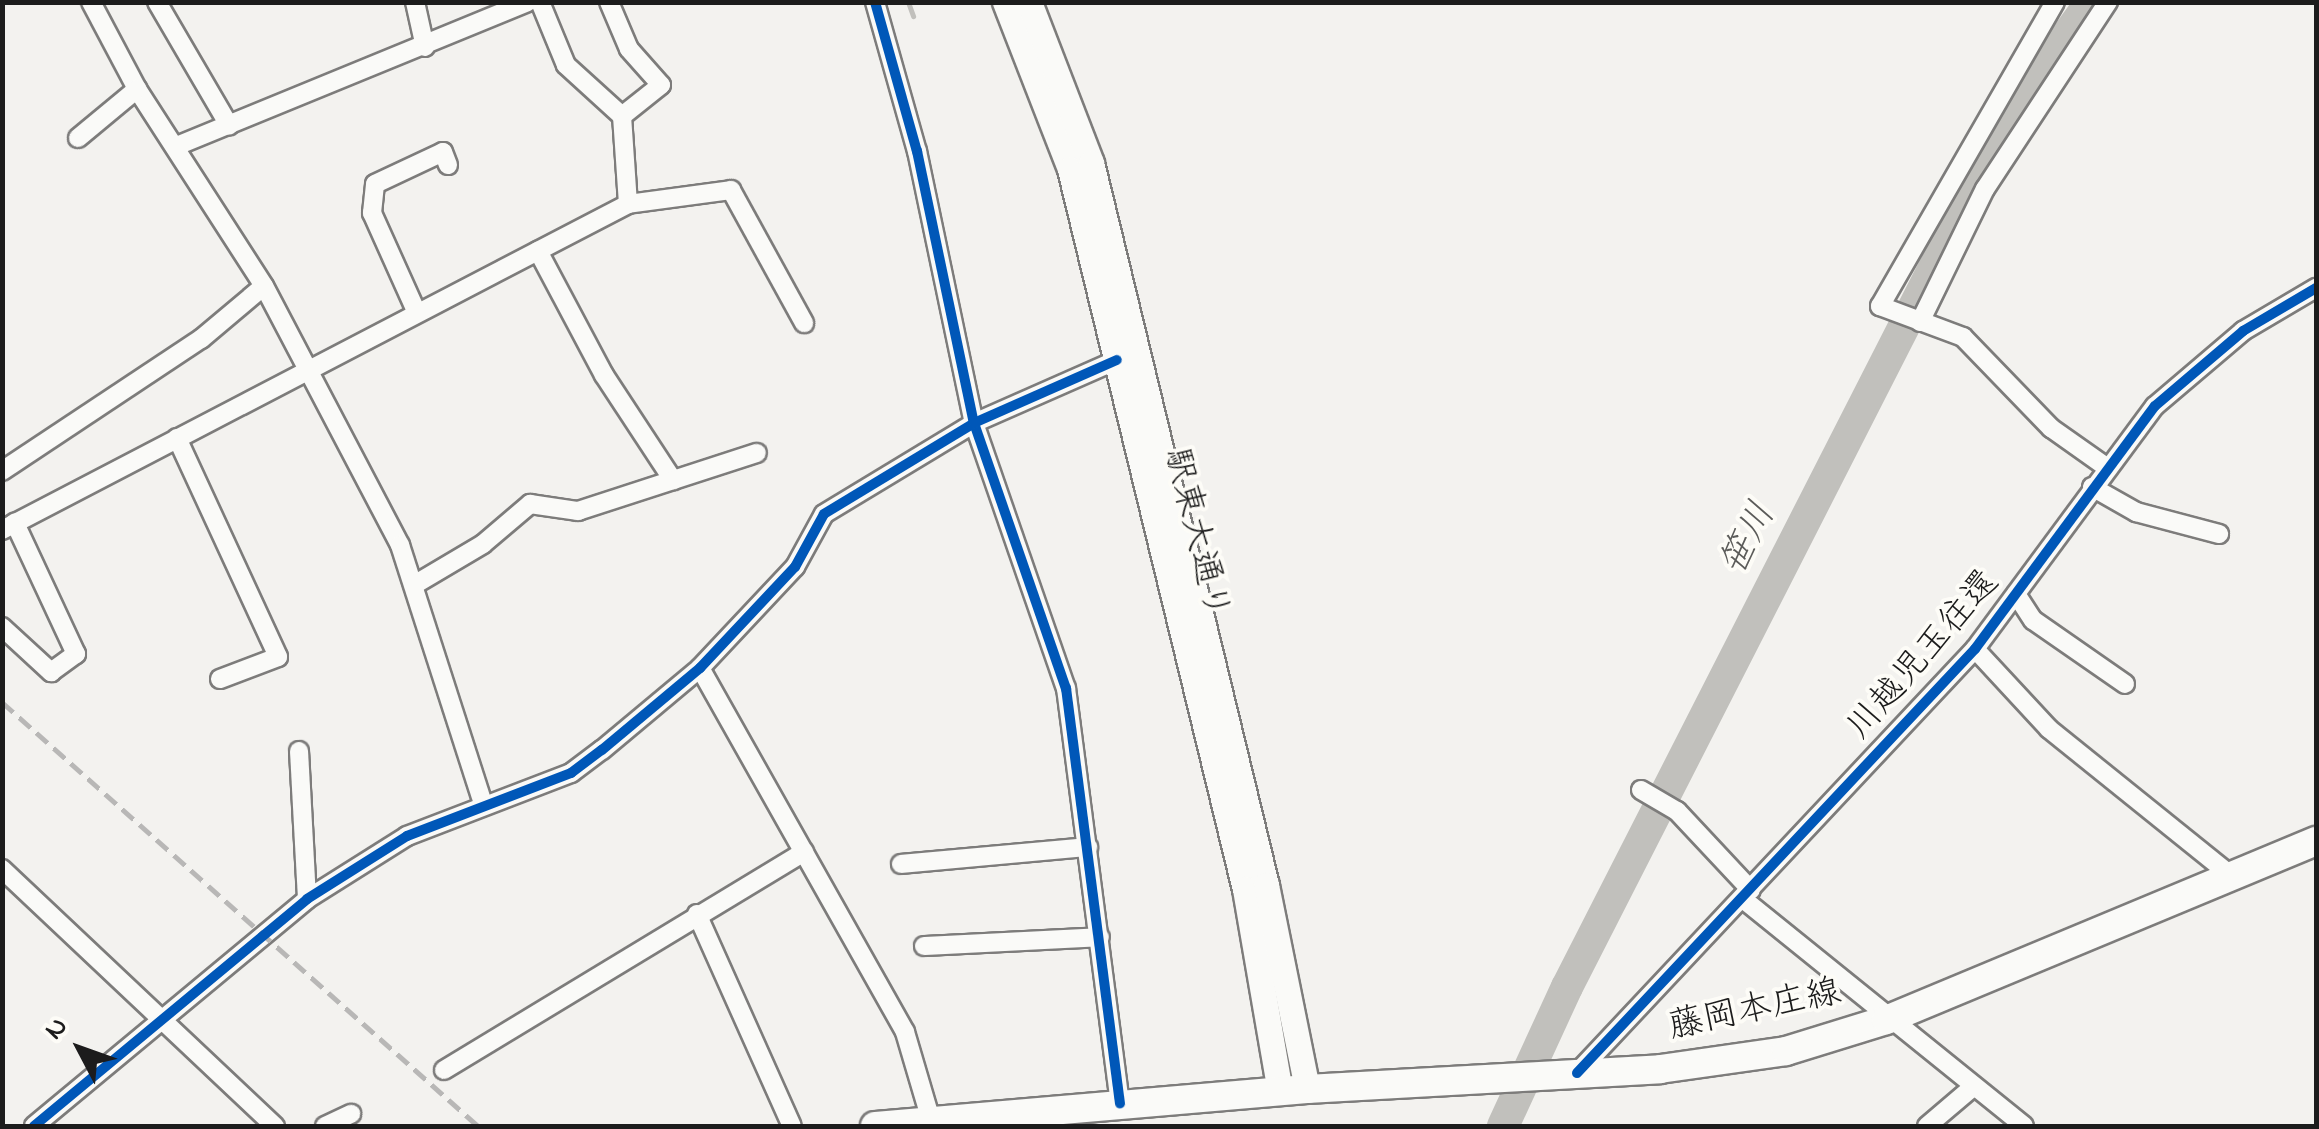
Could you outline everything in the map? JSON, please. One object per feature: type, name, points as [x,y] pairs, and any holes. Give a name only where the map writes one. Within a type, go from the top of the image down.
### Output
[{"type":"main road","name":"藤岡本庄線","points":[[875,1126],[930,1117],[1004,1119],[1120,1104],[1746,1058],[1886,1020],[2316,841]]},
{"type":"street","points":[[91,2],[137,88],[178,146],[264,286],[308,367],[414,585],[483,804]]},
{"type":"street","points":[[156,2],[228,125]]},
{"type":"street","points":[[415,2],[425,47]]},
{"type":"street","points":[[178,146],[528,2]]},
{"type":"street","points":[[540,2],[566,66],[622,116],[628,204]]},
{"type":"street","points":[[609,2],[628,49],[661,84],[622,116]]},
{"type":"street","points":[[874,2],[916,151],[974,424],[1066,688],[1120,1104]]},
{"type":"street","name":"駅東大通り","points":[[1005,2],[1070,169],[1293,1090]]},
{"type":"street","name":"駅東大通り","points":[[1030,2],[1091,163],[1266,885],[1293,1090]]},
{"type":"street","points":[[2055,2],[1880,306],[1963,337],[2051,428],[2106,467]]},
{"type":"street","points":[[1920,322],[1985,188],[2108,2]]},
{"type":"street","points":[[78,138],[137,88]]},
{"type":"street","points":[[417,313],[372,213],[375,184],[442,152],[448,165]]},
{"type":"street","points":[[2,627],[51,672],[76,654],[9,526],[308,367],[628,204],[731,190],[804,322]]},
{"type":"street","points":[[538,252],[604,375],[674,480]]},
{"type":"street","points":[[2,471],[201,339],[264,286]]},
{"type":"street","name":"川越児玉往還","points":[[1564,1074],[1747,895],[1975,649],[2106,467],[2192,372],[2243,331],[2316,288]]},
{"type":"street","points":[[34,1126],[307,899],[407,836],[570,773],[700,668],[794,567],[824,514],[974,424],[1118,360]]},
{"type":"street","points":[[177,438],[278,657],[220,678]]},
{"type":"street","points":[[414,585],[483,544],[530,504],[578,511],[757,454]]},
{"type":"street","points":[[2092,487],[2136,512],[2219,534]]},
{"type":"street","points":[[2016,594],[2033,620],[2124,684]]},
{"type":"street","points":[[1975,649],[2049,729],[2232,876]]},
{"type":"street","points":[[700,668],[905,1032],[930,1117]]},
{"type":"street","points":[[299,751],[307,899]]},
{"type":"street","points":[[1641,790],[1677,811],[1747,895],[1886,1020],[2024,1126]]},
{"type":"street","points":[[901,864],[1088,847]]},
{"type":"street","points":[[444,1070],[804,852]]},
{"type":"street","points":[[2,869],[276,1126]]},
{"type":"street","points":[[697,914],[792,1126]]},
{"type":"street","points":[[924,946],[1100,936]]},
{"type":"street","points":[[1926,1126],[1973,1087]]},
{"type":"street","points":[[325,1126],[351,1114]]},
{"type":"waterway","points":[[908,2],[913,16]]},
{"type":"waterway","name":"笹川","points":[[1503,1126],[1567,987],[2018,103],[2091,2]]},
{"type":"railway","points":[[2,702],[478,1126]]},
{"type":"cycle path","points":[[875,2],[917,151],[974,423],[1066,688],[1120,1104]]},
{"type":"cycle path","points":[[1577,1073],[1975,649],[2155,406],[2243,331],[2316,288]]},
{"type":"cycle path","points":[[34,1126],[307,899],[407,836],[571,773],[602,750],[700,668],[795,567],[824,514],[974,423],[1117,360]]}]
